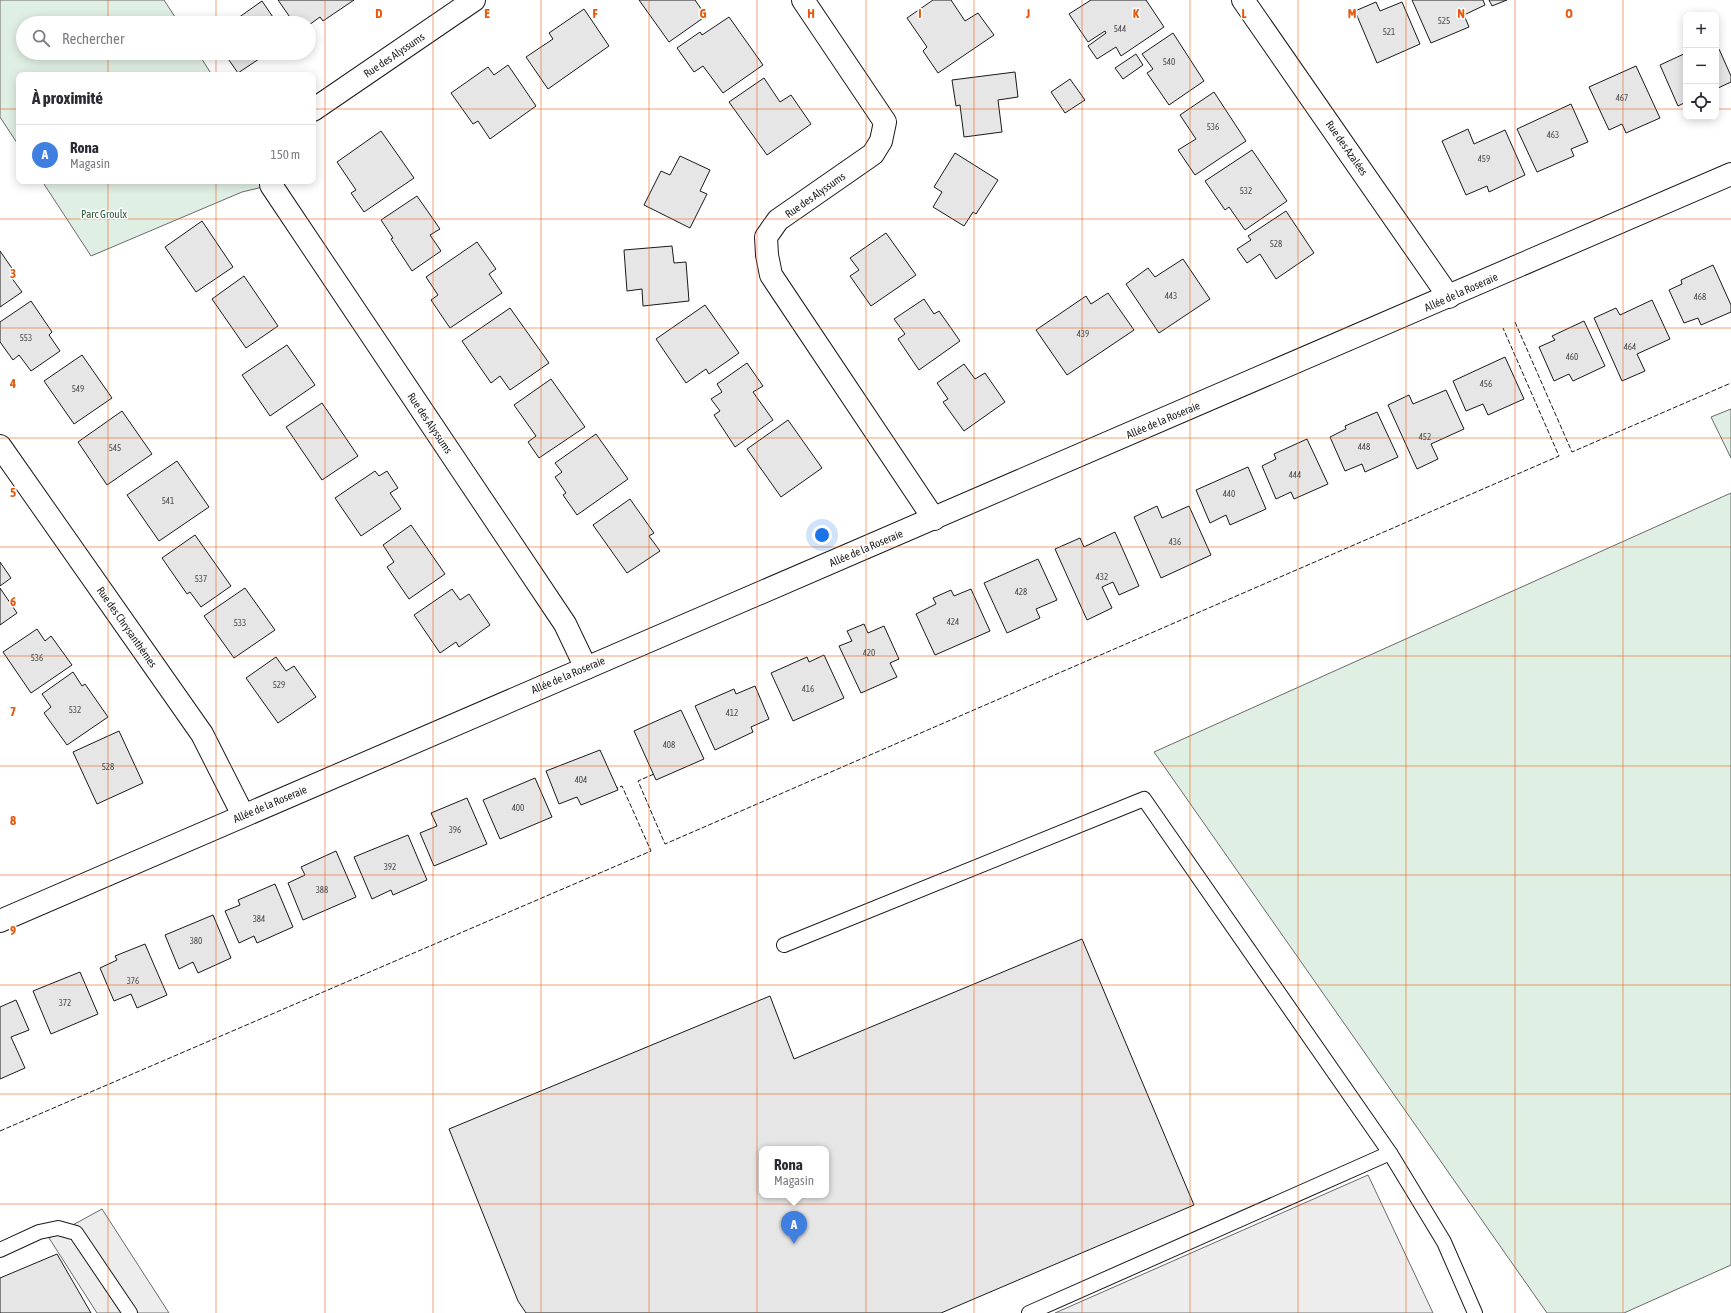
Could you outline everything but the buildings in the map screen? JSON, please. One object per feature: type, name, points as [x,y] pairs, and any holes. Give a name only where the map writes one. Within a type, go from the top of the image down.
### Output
[{"type":"street","name":"Rue des Alyssums","points":[[316,108],[474,0]]},
{"type":"street","name":"Rue des Alyssums","points":[[803,0],[885,122],[881,141],[873,154],[778,220],[766,237],[767,255],[771,275],[934,519]]},
{"type":"street","name":"Rue des Azalées","points":[[1243,0],[1449,297]]},
{"type":"street","name":"Allée de la Roseraie","points":[[0,922],[243,815],[934,519],[1731,174]]},
{"type":"street","name":"Rue des Alyssums","points":[[271,184],[565,624],[586,668]]},
{"type":"street","name":"Rue des Chrysanthèmes","points":[[0,446],[202,734],[243,815]]},
{"type":"lane","points":[[784,945],[1144,799],[1390,1153],[1444,1242],[1475,1313]]},
{"type":"lane","points":[[1029,1313],[1390,1153]]},
{"type":"lane","points":[[0,1250],[39,1232],[58,1228],[76,1233],[130,1313]]},
{"type":"green space","points":[[0,0],[164,0],[174,16],[16,16],[16,60],[202,60],[210,72],[16,72],[16,141],[0,117]]},
{"type":"green space","name":"Parc Groulx","points":[[44,184],[271,184],[242,192],[91,256]]},
{"type":"green space","points":[[1731,409],[1731,458],[1711,417]]},
{"type":"green space","points":[[1731,493],[1731,1265],[1624,1313],[1547,1313],[1154,752]]},
{"type":"shaded area","points":[[1368,1175],[1433,1313],[1055,1313]]},
{"type":"shaded area","points":[[102,1209],[169,1313],[97,1313],[49,1238]]},
{"type":"fence","points":[[1515,322],[1572,452],[1731,383]]},
{"type":"fence","points":[[654,774],[638,781],[665,844],[1559,456],[1503,328]]},
{"type":"fence","points":[[0,1131],[651,851],[622,786],[617,788]]},
{"type":"place","name":"Rona","points":[[794,1244]]}]
